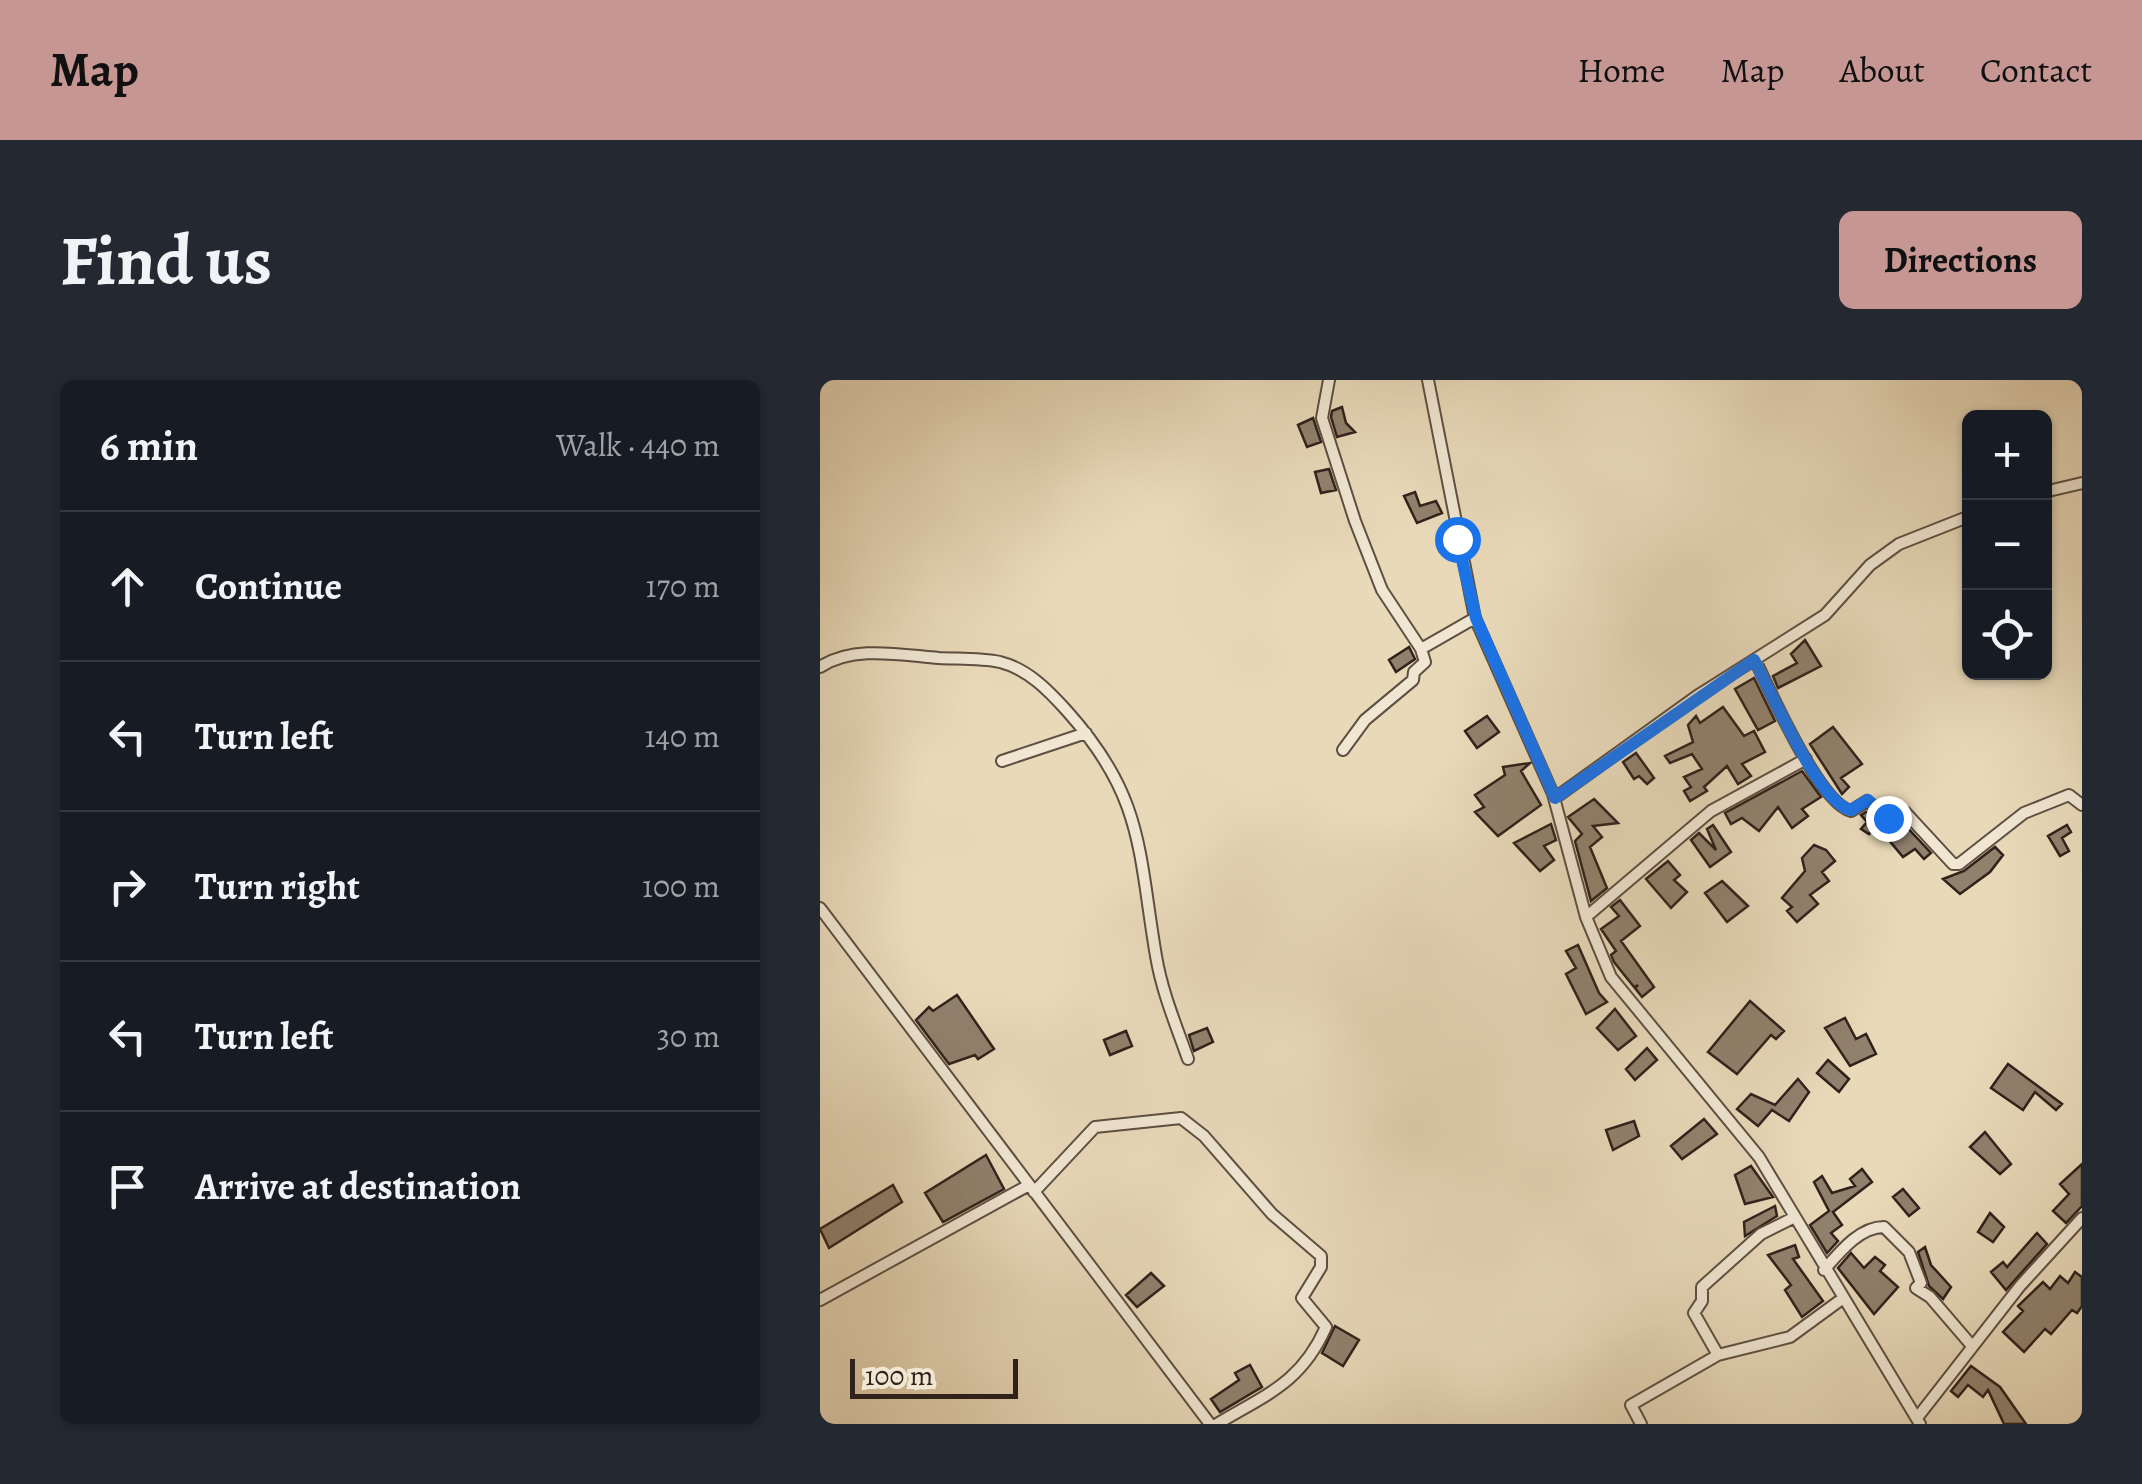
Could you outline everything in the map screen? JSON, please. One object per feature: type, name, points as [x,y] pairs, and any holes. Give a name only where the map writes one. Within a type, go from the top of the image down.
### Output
[{"type":"street","points":[[1329,380],[1322,418],[1354,521],[1382,590],[1421,649],[1425,662],[1414,672],[1413,680],[1365,720],[1343,750]]},
{"type":"street","points":[[1428,380],[1476,618],[1555,798],[1586,917],[1612,980],[1759,1158],[1918,1421],[1972,1346],[2082,1218]]},
{"type":"street","points":[[2052,490],[2082,483]]},
{"type":"street","points":[[1555,798],[1825,615],[1889,551],[1926,531],[1962,519]]},
{"type":"street","points":[[1421,649],[1476,618]]},
{"type":"street","points":[[820,666],[842,655],[866,654],[998,662],[1046,689],[1109,761],[1136,825],[1156,956],[1188,1059]]},
{"type":"street","points":[[1754,660],[1806,759],[1844,809],[1851,810],[1868,800],[1886,817],[1905,812],[1952,864],[1960,864],[2024,813],[2070,795],[2082,805]]},
{"type":"street","points":[[1002,761],[1086,733]]},
{"type":"street","points":[[1586,917],[1711,811],[1806,759]]},
{"type":"street","points":[[820,908],[1032,1188],[1214,1424],[1296,1376],[1326,1327],[1302,1298],[1321,1267],[1321,1256],[1272,1214],[1204,1136],[1182,1118],[1095,1127],[1032,1188],[820,1300]]},
{"type":"street","points":[[1718,1355],[1694,1313],[1702,1300],[1702,1287],[1761,1234],[1796,1217]]},
{"type":"street","points":[[1824,1270],[1870,1228],[1884,1227],[1909,1252],[1921,1283],[1916,1288],[1930,1297],[1972,1346]]},
{"type":"street","points":[[1641,1424],[1631,1405],[1718,1355],[1790,1337],[1842,1299]]},
{"type":"building","points":[[1342,407],[1346,423],[1355,432],[1337,437],[1332,411]]},
{"type":"building","points":[[1313,418],[1321,442],[1307,447],[1298,425]]},
{"type":"building","points":[[1329,469],[1336,490],[1321,493],[1315,472]]},
{"type":"building","points":[[1415,492],[1420,506],[1436,501],[1442,513],[1417,523],[1404,496]]},
{"type":"building","points":[[1805,640],[1821,666],[1778,688],[1773,676],[1797,663],[1791,654]]},
{"type":"building","points":[[1409,647],[1415,659],[1396,672],[1389,660]]},
{"type":"building","points":[[1754,678],[1775,721],[1758,730],[1735,689]]},
{"type":"building","points":[[1723,707],[1744,736],[1754,731],[1765,752],[1742,764],[1751,776],[1738,784],[1727,766],[1704,787],[1707,791],[1690,801],[1684,791],[1691,787],[1684,777],[1702,769],[1692,754],[1670,763],[1665,756],[1693,742],[1688,725],[1696,716],[1700,723]]},
{"type":"building","points":[[1487,716],[1499,732],[1477,748],[1465,731]]},
{"type":"building","points":[[1833,727],[1862,764],[1841,778],[1849,787],[1842,794],[1810,744]]},
{"type":"building","points":[[1636,753],[1654,778],[1647,784],[1639,776],[1634,779],[1623,762]]},
{"type":"building","points":[[1530,763],[1521,771],[1541,805],[1498,836],[1475,812],[1484,807],[1475,795],[1505,775],[1503,767]]},
{"type":"building","points":[[1802,771],[1821,797],[1802,809],[1808,816],[1792,828],[1778,807],[1759,831],[1742,818],[1731,824],[1725,813]]},
{"type":"building","points":[[1594,799],[1618,823],[1593,826],[1602,837],[1590,847],[1607,888],[1591,901],[1575,841],[1582,834],[1568,817]]},
{"type":"building","points":[[1866,812],[1883,825],[1902,822],[1931,853],[1924,859],[1915,849],[1903,857],[1875,827],[1869,834],[1861,829],[1867,822],[1861,815]]},
{"type":"building","points":[[1551,824],[1556,840],[1544,846],[1554,860],[1540,871],[1514,843]]},
{"type":"building","points":[[1713,825],[1731,852],[1710,867],[1691,840],[1699,833],[1716,850],[1707,829]]},
{"type":"building","points":[[2067,825],[2071,832],[2062,838],[2069,851],[2060,856],[2048,836]]},
{"type":"building","points":[[1814,845],[1826,850],[1835,861],[1822,872],[1829,881],[1810,895],[1818,904],[1797,922],[1787,911],[1792,907],[1782,898],[1805,871],[1802,858]]},
{"type":"building","points":[[1995,847],[2003,855],[1990,872],[1960,894],[1943,879],[1964,871]]},
{"type":"building","points":[[1668,861],[1680,875],[1674,880],[1687,892],[1671,908],[1646,879]]},
{"type":"building","points":[[1722,881],[1748,906],[1727,922],[1705,893]]},
{"type":"building","points":[[1620,900],[1640,926],[1621,941],[1654,987],[1642,997],[1635,988],[1638,985],[1634,987],[1614,962],[1611,955],[1616,951],[1601,929],[1619,916],[1611,907]]},
{"type":"building","points":[[1578,945],[1599,993],[1607,1002],[1586,1014],[1566,974],[1576,968],[1566,951]]},
{"type":"building","points":[[957,995],[994,1049],[978,1059],[975,1055],[949,1064],[916,1020],[929,1007],[933,1011]]},
{"type":"building","points":[[1750,1001],[1784,1031],[1776,1039],[1771,1035],[1737,1074],[1708,1052]]},
{"type":"building","points":[[1615,1009],[1636,1036],[1618,1050],[1597,1028]]},
{"type":"building","points":[[1845,1018],[1856,1039],[1866,1034],[1876,1054],[1850,1066],[1825,1028]]},
{"type":"building","points":[[1207,1028],[1213,1042],[1194,1051],[1189,1035]]},
{"type":"building","points":[[1126,1031],[1132,1046],[1110,1055],[1104,1040]]},
{"type":"building","points":[[1647,1048],[1657,1060],[1635,1080],[1626,1069]]},
{"type":"building","points":[[1828,1060],[1849,1079],[1839,1092],[1817,1073]]},
{"type":"building","points":[[2008,1064],[2062,1104],[2056,1110],[2035,1092],[2023,1110],[1991,1088]]},
{"type":"building","points":[[1798,1079],[1809,1092],[1789,1121],[1772,1110],[1758,1126],[1737,1109],[1751,1094],[1775,1105]]},
{"type":"building","points":[[1704,1119],[1717,1134],[1682,1159],[1671,1146]]},
{"type":"building","points":[[1634,1121],[1639,1136],[1613,1150],[1606,1130]]},
{"type":"building","points":[[1985,1132],[2011,1164],[2000,1174],[1970,1147]]},
{"type":"building","points":[[986,1155],[1004,1189],[943,1222],[925,1193]]},
{"type":"building","points":[[2082,1164],[2082,1206],[2066,1223],[2053,1211],[2069,1194],[2060,1184]]},
{"type":"building","points":[[1751,1166],[1773,1197],[1745,1204],[1735,1175]]},
{"type":"building","points":[[1862,1169],[1872,1182],[1833,1212],[1842,1225],[1831,1233],[1838,1241],[1827,1253],[1810,1225],[1829,1211],[1814,1182],[1822,1176],[1832,1193],[1855,1186],[1850,1179]]},
{"type":"building","points":[[893,1185],[902,1202],[829,1248],[820,1229]]},
{"type":"building","points":[[1903,1189],[1919,1208],[1909,1216],[1893,1197]]},
{"type":"building","points":[[1775,1206],[1777,1216],[1745,1236],[1744,1222]]},
{"type":"building","points":[[1990,1213],[2004,1227],[1993,1242],[1978,1232]]},
{"type":"building","points":[[2037,1233],[2047,1244],[2006,1290],[1991,1272],[2003,1262],[2007,1267]]},
{"type":"building","points":[[1795,1245],[1799,1257],[1793,1259],[1823,1301],[1802,1317],[1785,1290],[1791,1285],[1768,1255]]},
{"type":"building","points":[[1925,1247],[1931,1265],[1951,1287],[1943,1299],[1929,1286],[1918,1252]]},
{"type":"building","points":[[1851,1253],[1864,1268],[1875,1257],[1885,1265],[1880,1271],[1898,1287],[1874,1314],[1838,1268]]},
{"type":"building","points":[[2075,1272],[2082,1277],[2082,1306],[2077,1313],[2072,1310],[2051,1334],[2045,1329],[2024,1352],[2003,1332],[2023,1311],[2018,1306],[2043,1282],[2050,1289],[2060,1276],[2068,1283]]},
{"type":"building","points":[[1151,1273],[1164,1286],[1137,1307],[1126,1295]]},
{"type":"building","points":[[1335,1326],[1359,1340],[1343,1366],[1322,1353]]},
{"type":"building","points":[[1250,1365],[1262,1387],[1220,1412],[1211,1399],[1239,1380],[1235,1373]]},
{"type":"building","points":[[1971,1366],[2000,1387],[2026,1424],[2004,1424],[1988,1390],[1983,1397],[1968,1385],[1958,1397],[1951,1391]]},
{"type":"route","points":[[1457,539],[1476,618],[1507,681],[1555,798],[1754,660],[1806,759],[1841,806],[1851,810],[1868,800],[1888,818]]}]
